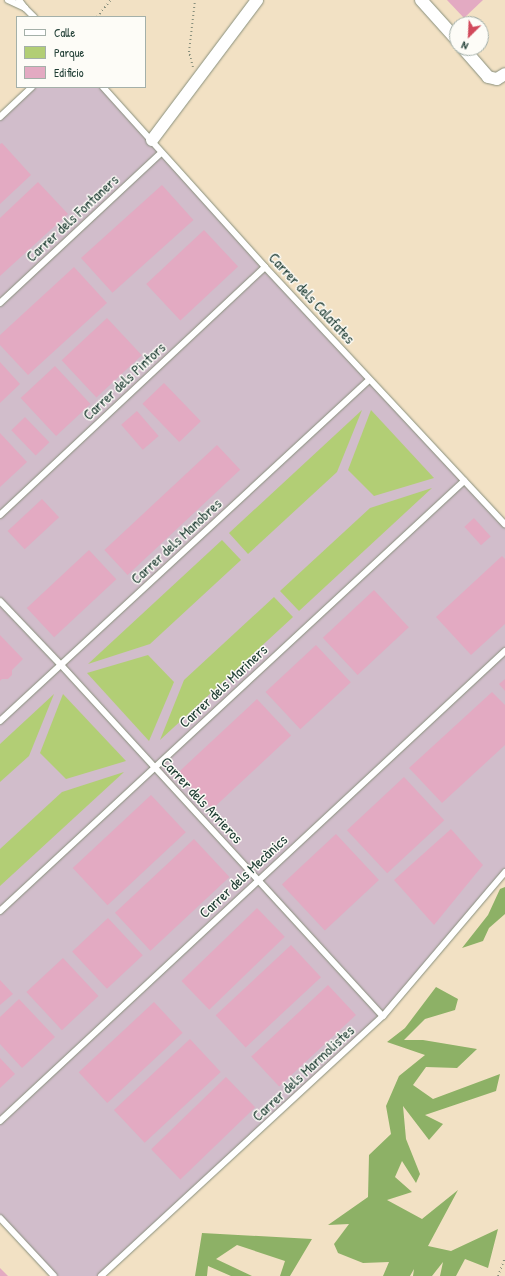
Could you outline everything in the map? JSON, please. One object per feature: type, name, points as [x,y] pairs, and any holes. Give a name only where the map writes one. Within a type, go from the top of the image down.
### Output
[{"type":"street","points":[[152,140],[257,0]]},
{"type":"street","points":[[421,0],[449,31]]},
{"type":"street","points":[[470,56],[488,77],[498,79],[505,74]]},
{"type":"lane","points":[[8,0],[25,8]]},
{"type":"lane","points":[[19,0],[33,16]]},
{"type":"lane","points":[[0,117],[31,88]]},
{"type":"lane","name":"Carrer dels Calafates","points":[[104,88],[265,267],[505,524]]},
{"type":"lane","name":"Carrer dels Fontaners","points":[[0,303],[161,153]]},
{"type":"lane","name":"Carrer dels Pintors","points":[[0,515],[265,267]]},
{"type":"lane","name":"Carrer dels Manobres","points":[[0,721],[369,380]]},
{"type":"lane","name":"Carrer dels Mariners","points":[[0,911],[464,481]]},
{"type":"lane","name":"Carrer dels Arrieros","points":[[0,601],[61,665],[383,1016]]},
{"type":"lane","name":"Carrer dels Mecànics","points":[[0,1121],[505,651]]},
{"type":"lane","name":"Carrer dels Marmolistes","points":[[101,1276],[383,1016],[505,872]]},
{"type":"lane","points":[[0,1218],[54,1276]]},
{"type":"path","points":[[98,16],[111,0]]},
{"type":"path","points":[[195,0],[189,52],[197,80]]},
{"type":"path","points":[[498,1276],[505,1258]]},
{"type":"shaded area","points":[[32,88],[100,88],[152,140],[505,524],[505,872],[383,1016],[101,1276],[54,1276],[0,1218],[0,118]]},
{"type":"green space","points":[[362,410],[337,472],[248,554],[229,533]]},
{"type":"green space","points":[[371,410],[434,478],[374,496],[348,470]]},
{"type":"green space","points":[[432,488],[299,611],[280,591],[370,508]]},
{"type":"green space","points":[[222,540],[241,560],[150,644],[88,664]]},
{"type":"green space","points":[[274,597],[293,617],[160,740],[184,680]]},
{"type":"green space","points":[[148,655],[174,682],[149,741],[87,673]]},
{"type":"green space","points":[[54,694],[29,756],[0,782],[0,744]]},
{"type":"green space","points":[[63,694],[126,761],[66,779],[40,753]]},
{"type":"green space","points":[[124,772],[0,886],[0,849],[62,792]]},
{"type":"green space","points":[[505,887],[505,914],[489,928],[483,941],[462,948],[488,915],[500,889]]},
{"type":"green space","points":[[436,987],[458,999],[455,1010],[425,1019],[404,1040],[423,1040],[477,1049],[457,1068],[426,1067],[413,1085],[433,1099],[500,1074],[496,1091],[425,1115],[443,1124],[429,1140],[403,1106],[406,1139],[420,1174],[416,1183],[402,1161],[395,1177],[412,1192],[387,1200],[422,1219],[458,1190],[428,1246],[451,1251],[498,1229],[488,1268],[465,1259],[456,1276],[440,1276],[443,1262],[432,1276],[413,1276],[414,1269],[410,1276],[383,1276],[389,1262],[363,1263],[338,1253],[334,1244],[349,1224],[328,1225],[368,1197],[369,1155],[391,1134],[386,1106],[399,1076],[425,1055],[387,1042],[405,1028]]},
{"type":"green space","points":[[202,1233],[312,1239],[290,1276],[280,1276],[285,1261],[237,1245],[216,1259],[252,1276],[231,1276],[208,1266],[207,1276],[195,1276]]},
{"type":"building","points":[[447,0],[483,0],[466,16],[462,16]]},
{"type":"building","points":[[2,143],[31,175],[0,204],[0,144]]},
{"type":"building","points":[[38,182],[68,214],[0,276],[0,218]]},
{"type":"building","points":[[162,185],[193,220],[112,293],[81,258]]},
{"type":"building","points":[[204,230],[238,267],[180,320],[146,284]]},
{"type":"building","points":[[74,267],[107,303],[28,375],[0,345],[0,335]]},
{"type":"building","points":[[107,318],[142,355],[96,398],[62,360]]},
{"type":"building","points":[[0,362],[20,384],[0,403]]},
{"type":"building","points":[[55,366],[90,404],[56,436],[21,398]]},
{"type":"building","points":[[164,383],[201,421],[179,442],[142,404]]},
{"type":"building","points":[[137,411],[159,436],[143,450],[121,425]]},
{"type":"building","points":[[25,417],[49,442],[36,455],[11,430]]},
{"type":"building","points":[[0,433],[27,462],[0,487]]},
{"type":"building","points":[[217,445],[240,470],[128,575],[104,550]]},
{"type":"building","points":[[42,499],[59,517],[25,549],[8,531]]},
{"type":"building","points":[[474,518],[491,537],[481,545],[464,527]]},
{"type":"building","points":[[89,550],[116,579],[54,637],[27,608]]},
{"type":"building","points":[[502,556],[505,559],[505,624],[471,655],[436,617]]},
{"type":"building","points":[[374,590],[409,627],[358,675],[323,638]]},
{"type":"building","points":[[0,635],[23,659],[12,670],[12,675],[8,679],[2,679],[0,681]]},
{"type":"building","points":[[316,645],[351,682],[300,729],[266,692]]},
{"type":"building","points":[[505,679],[505,691],[499,684]]},
{"type":"building","points":[[492,692],[505,705],[505,745],[442,803],[409,768]]},
{"type":"building","points":[[257,699],[291,736],[212,809],[178,773]]},
{"type":"building","points":[[404,777],[444,820],[387,873],[347,830]]},
{"type":"building","points":[[151,795],[186,832],[108,905],[73,868]]},
{"type":"building","points":[[451,829],[483,865],[434,925],[394,880]]},
{"type":"building","points":[[336,834],[379,880],[325,931],[282,884]]},
{"type":"building","points":[[194,839],[229,877],[150,951],[115,913]]},
{"type":"building","points":[[257,908],[285,937],[209,1010],[181,981]]},
{"type":"building","points":[[108,918],[143,955],[107,989],[72,951]]},
{"type":"building","points":[[291,945],[321,977],[246,1047],[216,1015]]},
{"type":"building","points":[[63,958],[98,996],[62,1030],[26,992]]},
{"type":"building","points":[[0,980],[13,994],[0,1005]]},
{"type":"building","points":[[328,985],[356,1015],[279,1087],[251,1057]]},
{"type":"building","points":[[19,999],[55,1037],[22,1068],[0,1044],[0,1017]]},
{"type":"building","points":[[154,1002],[183,1033],[107,1103],[79,1072]]},
{"type":"building","points":[[190,1039],[221,1072],[145,1143],[114,1110]]},
{"type":"building","points":[[0,1058],[15,1074],[0,1088]]},
{"type":"building","points":[[226,1077],[255,1107],[180,1179],[151,1149]]},
{"type":"building","points":[[0,1268],[8,1276],[0,1276]]}]
